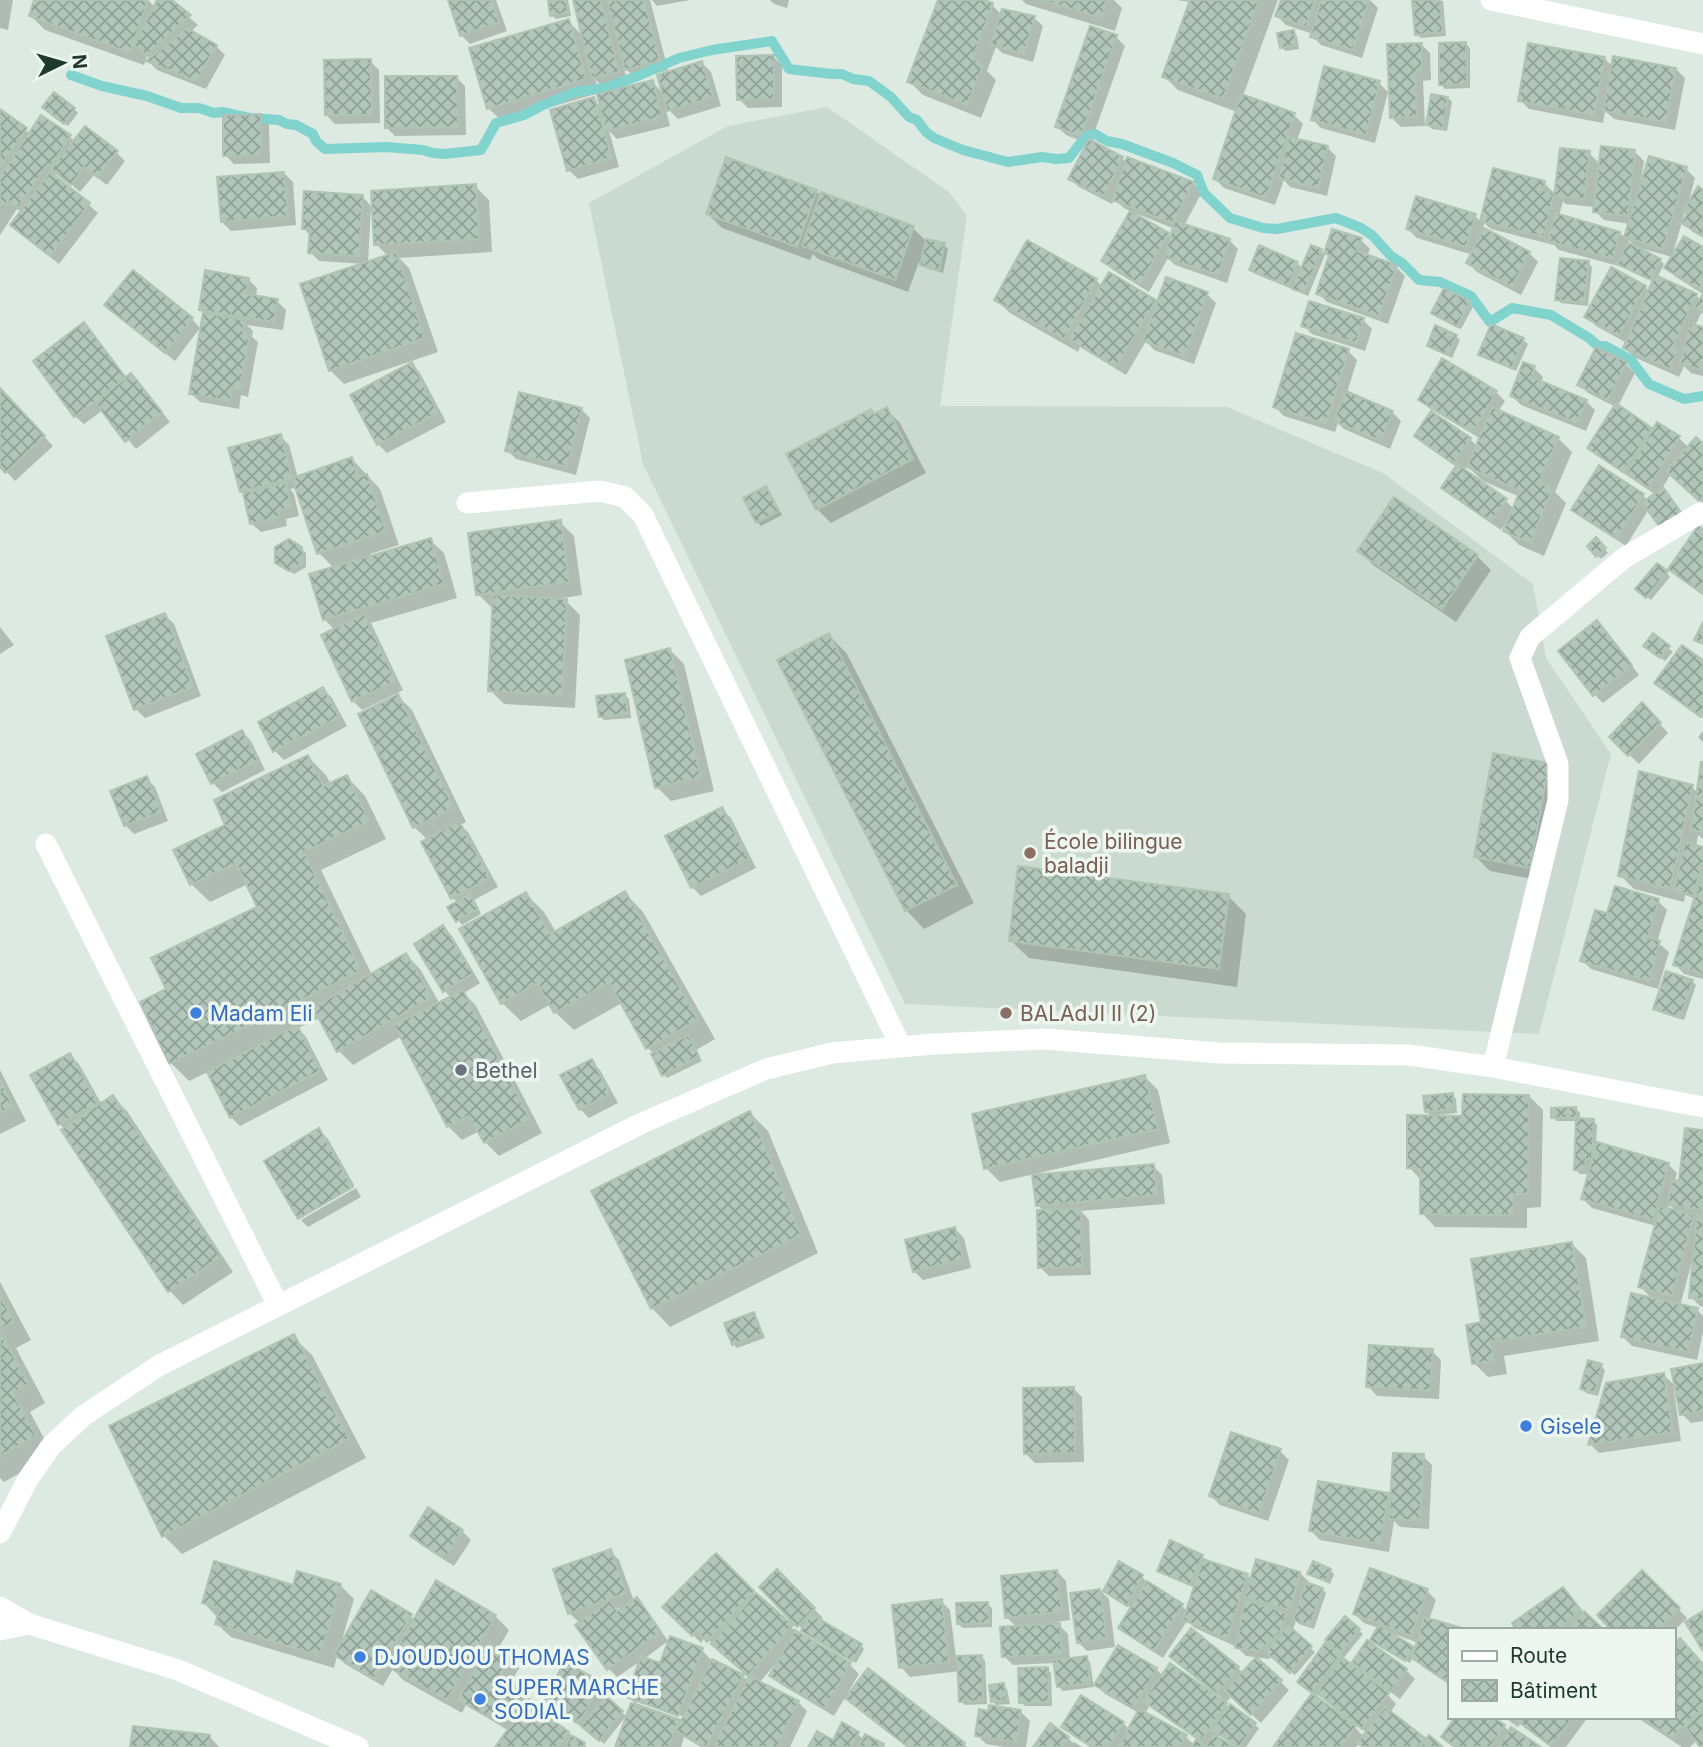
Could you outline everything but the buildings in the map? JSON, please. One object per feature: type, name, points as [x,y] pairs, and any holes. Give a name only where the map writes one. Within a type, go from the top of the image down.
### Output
[{"type":"street","points":[[1491,0],[1703,44]]},
{"type":"street","points":[[467,503],[600,491],[625,497],[643,515],[901,1047]]},
{"type":"street","points":[[1493,1067],[1558,800],[1558,764],[1520,658],[1530,637],[1624,558],[1700,513]]},
{"type":"street","points":[[46,844],[278,1305]]},
{"type":"street","points":[[0,1533],[28,1479],[51,1446],[83,1416],[160,1365],[640,1124],[766,1069],[832,1053],[1045,1039],[1220,1053],[1409,1055],[1493,1067],[1703,1107]]},
{"type":"street","points":[[0,1607],[29,1624],[178,1670],[358,1747]]},
{"type":"street","points":[[0,1630],[29,1624]]},
{"type":"shaded area","points":[[827,107],[949,192],[967,215],[940,406],[1227,407],[1383,473],[1533,584],[1546,658],[1611,754],[1539,1034],[905,1004],[643,464],[589,203],[728,126]]},
{"type":"waterway","points":[[71,75],[181,108],[199,108],[214,113],[279,120],[313,134],[325,149],[386,147],[444,154],[481,150],[496,123],[524,115],[575,92],[604,88],[679,58],[772,41],[789,69],[842,74],[869,81],[891,97],[934,138],[963,150],[1008,162],[1042,157],[1069,158],[1086,136],[1095,134],[1107,141],[1173,163],[1197,175],[1204,193],[1230,218],[1263,228],[1277,229],[1336,218],[1372,235],[1419,280],[1440,282],[1471,296],[1490,322],[1512,308],[1551,315],[1598,346],[1605,346],[1631,360],[1649,384],[1684,399],[1703,396]]},
{"type":"place","name":"École bilingue baladji","points":[[1030,853]]},
{"type":"place","name":"Madam Eli","points":[[196,1013]]},
{"type":"place","name":"BALAdJI II (2)","points":[[1006,1013]]},
{"type":"place","name":"Bethel","points":[[461,1070]]},
{"type":"place","name":"Gisele","points":[[1526,1426]]},
{"type":"place","name":"DJOUDJOU THOMAS","points":[[360,1657]]},
{"type":"place","name":"SUPER MARCHE SODIAL","points":[[480,1699]]}]
